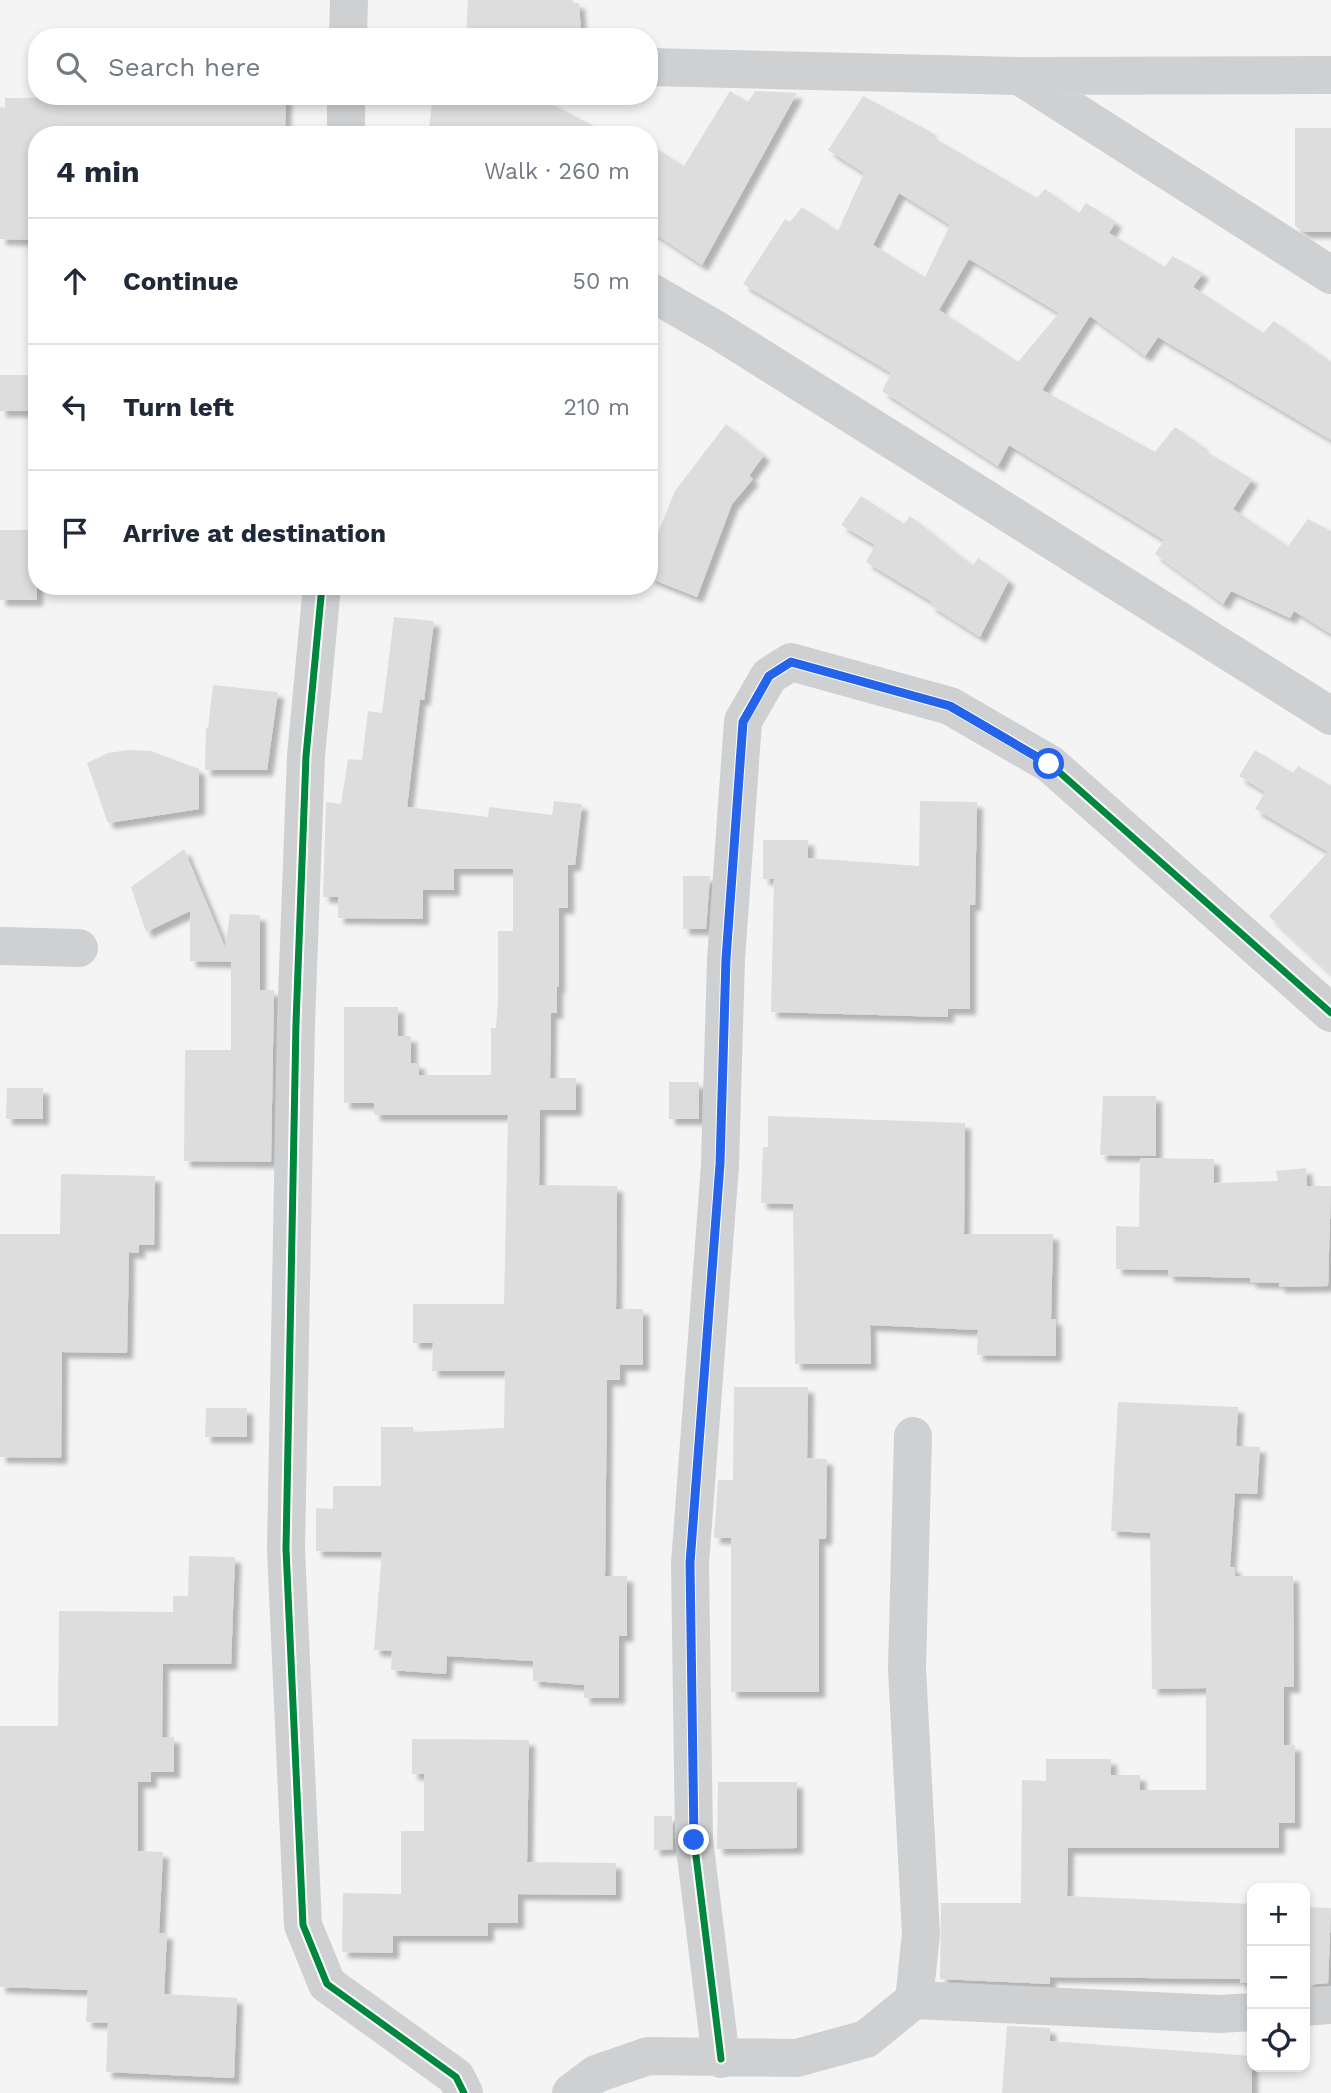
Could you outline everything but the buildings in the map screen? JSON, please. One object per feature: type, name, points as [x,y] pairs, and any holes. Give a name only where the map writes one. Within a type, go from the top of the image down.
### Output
[{"type":"street","points":[[348,28],[349,0]]},
{"type":"street","points":[[658,67],[1019,76],[1331,75]]},
{"type":"street","points":[[1019,76],[1331,275]]},
{"type":"street","points":[[346,105],[346,126]]},
{"type":"street","points":[[658,296],[720,332],[1331,716]]},
{"type":"street","points":[[321,595],[306,756],[296,1023],[286,1549],[303,1924],[327,1984],[456,2077],[464,2093]]},
{"type":"street","points":[[721,2059],[694,1840],[690,1563],[720,1164],[726,959],[743,722],[769,676],[791,662],[950,706],[1049,764],[1331,1013]]},
{"type":"street","points":[[0,946],[79,948]]},
{"type":"street","points":[[913,1436],[907,1669],[921,1934],[914,2000]]},
{"type":"street","points":[[571,2093],[596,2074],[648,2056],[797,2058],[866,2039],[914,2000],[1220,2014],[1247,2012]]},
{"type":"street","points":[[1310,2007],[1331,2005]]},
{"type":"cycle path","points":[[321,595],[306,756],[296,1023],[286,1549],[303,1925],[327,1984],[456,2077],[464,2093]]},
{"type":"cycle path","points":[[721,2059],[694,1840],[690,1563],[720,1165],[726,959],[743,721],[769,676],[791,662],[950,706],[1050,764],[1331,1013]]},
{"type":"route","points":[[694,1840],[690,1563],[720,1164],[726,959],[743,722],[769,676],[791,662],[950,706],[1049,764]]}]
